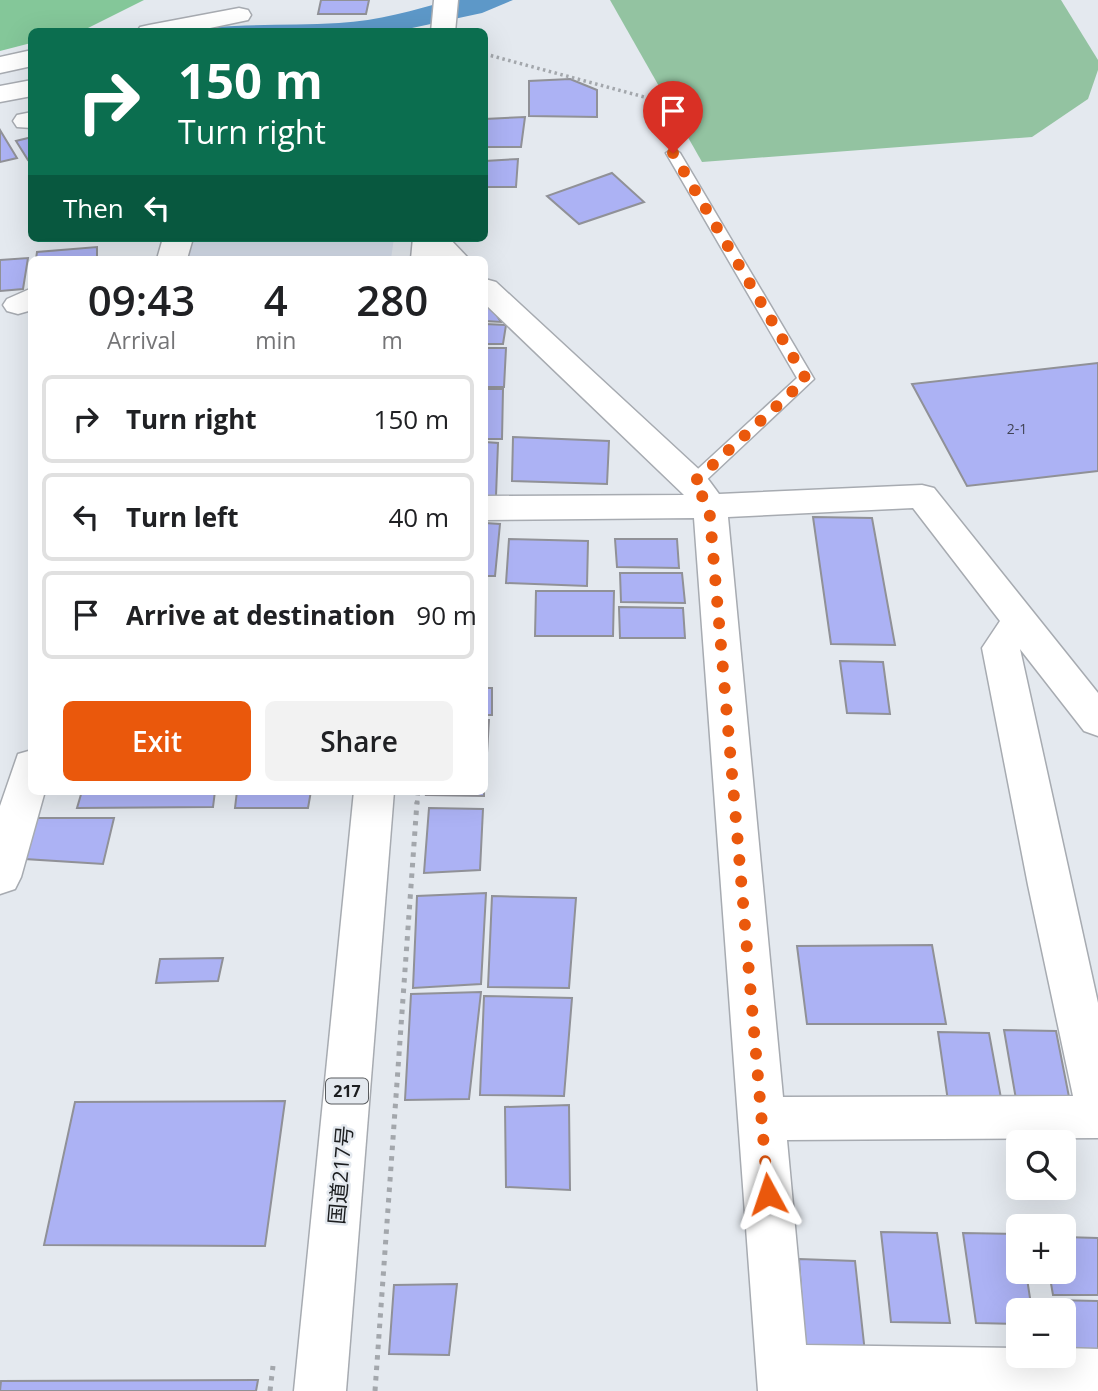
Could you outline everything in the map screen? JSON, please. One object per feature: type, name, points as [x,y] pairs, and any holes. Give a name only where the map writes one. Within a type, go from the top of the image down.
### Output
[{"type":"main road","points":[[443,28],[446,0]]},
{"type":"main road","points":[[173,28],[238,17]]},
{"type":"main road","points":[[0,65],[28,59]]},
{"type":"main road","points":[[0,94],[28,89]]},
{"type":"main road","points":[[435,242],[451,256]]},
{"type":"main road","points":[[488,291],[701,494],[761,1119],[783,1381],[1098,1375]]},
{"type":"main road","points":[[488,508],[701,494],[922,496],[1098,721]]},
{"type":"main road","points":[[1019,621],[1000,648],[1049,886],[1098,1103]]},
{"type":"main road","points":[[0,877],[28,779]]},
{"type":"main road","name":"国道217号","points":[[320,1391],[374,795]]},
{"type":"main road","points":[[761,1119],[1098,1117]]},
{"type":"lane","points":[[673,153],[806,379],[701,494]]},
{"type":"path","points":[[488,55],[648,98]]},
{"type":"path","points":[[375,1391],[418,795]]},
{"type":"shaded area","points":[[188,242],[393,242],[391,256],[184,256]]},
{"type":"green space","points":[[0,0],[144,0],[88,28],[28,28],[28,44],[0,51]]},
{"type":"green space","points":[[610,0],[1061,0],[1098,60],[1098,70],[1088,99],[1032,137],[702,162]]},
{"type":"water","points":[[451,0],[513,0],[482,13],[412,28],[206,28],[353,22]]},
{"type":"building","points":[[321,0],[369,0],[366,14],[318,14]]},
{"type":"building","points":[[570,79],[597,90],[597,117],[529,116],[529,81]]},
{"type":"building","points":[[525,117],[521,147],[488,147],[488,119]]},
{"type":"building","points":[[0,130],[17,158],[0,162]]},
{"type":"building","points":[[28,138],[28,160],[16,141]]},
{"type":"building","points":[[518,159],[516,187],[488,187],[488,161]]},
{"type":"building","points":[[612,173],[644,202],[579,224],[547,196]]},
{"type":"building","points":[[97,247],[97,256],[36,256],[37,252]]},
{"type":"building","points":[[28,258],[23,289],[0,291],[0,260]]},
{"type":"building","points":[[488,302],[501,322],[488,321]]},
{"type":"building","points":[[488,324],[506,325],[503,344],[488,344]]},
{"type":"building","points":[[488,348],[506,348],[504,387],[488,387]]},
{"type":"building","points":[[1098,363],[1098,471],[967,486],[912,384]]},
{"type":"building","points":[[488,389],[503,389],[502,439],[488,439]]},
{"type":"building","points":[[513,437],[609,441],[607,484],[512,481]]},
{"type":"building","points":[[488,442],[498,443],[496,496],[488,497]]},
{"type":"building","points":[[813,517],[872,518],[895,645],[831,644]]},
{"type":"building","points":[[488,523],[500,524],[495,576],[488,576]]},
{"type":"building","points":[[509,539],[588,541],[587,586],[506,583]]},
{"type":"building","points":[[615,539],[677,539],[679,568],[617,567]]},
{"type":"building","points":[[620,573],[682,573],[685,603],[621,602]]},
{"type":"building","points":[[536,591],[614,591],[613,636],[535,636]]},
{"type":"building","points":[[619,607],[683,608],[685,638],[620,638]]},
{"type":"building","points":[[840,661],[883,662],[890,714],[847,713]]},
{"type":"building","points":[[488,688],[492,688],[492,715],[488,715]]},
{"type":"building","points":[[81,795],[214,795],[213,807],[77,808]]},
{"type":"building","points":[[237,795],[310,795],[308,808],[235,808]]},
{"type":"building","points":[[429,808],[483,809],[480,870],[424,873]]},
{"type":"building","points":[[36,818],[114,818],[103,864],[25,859]]},
{"type":"building","points":[[486,893],[481,984],[413,988],[417,896]]},
{"type":"building","points":[[492,896],[576,898],[569,988],[488,987]]},
{"type":"building","points":[[932,945],[946,1024],[807,1024],[797,946]]},
{"type":"building","points":[[223,958],[218,981],[156,983],[160,959]]},
{"type":"building","points":[[481,992],[469,1099],[405,1100],[411,994]]},
{"type":"building","points":[[484,996],[572,998],[564,1096],[480,1095]]},
{"type":"building","points":[[1004,1030],[1056,1031],[1071,1107],[1017,1105]]},
{"type":"building","points":[[938,1032],[989,1033],[1003,1109],[949,1108]]},
{"type":"building","points":[[285,1101],[265,1246],[44,1245],[75,1102]]},
{"type":"building","points":[[569,1105],[570,1190],[506,1187],[505,1107]]},
{"type":"building","points":[[881,1232],[937,1233],[950,1323],[891,1322]]},
{"type":"building","points":[[963,1233],[1006,1234],[1006,1284],[1028,1284],[1030,1298],[1006,1298],[1006,1324],[976,1323]]},
{"type":"building","points":[[1076,1237],[1098,1238],[1098,1295],[1053,1295],[1051,1284],[1076,1284]]},
{"type":"building","points":[[799,1259],[855,1261],[865,1353],[805,1351]]},
{"type":"building","points":[[457,1284],[449,1355],[389,1354],[394,1285]]},
{"type":"building","points":[[1076,1301],[1098,1301],[1098,1361],[1076,1358]]},
{"type":"building","points":[[258,1380],[256,1391],[0,1391],[1,1381]]},
{"type":"route","points":[[673,153],[806,379],[693,483],[709,506],[768,1194]]}]
